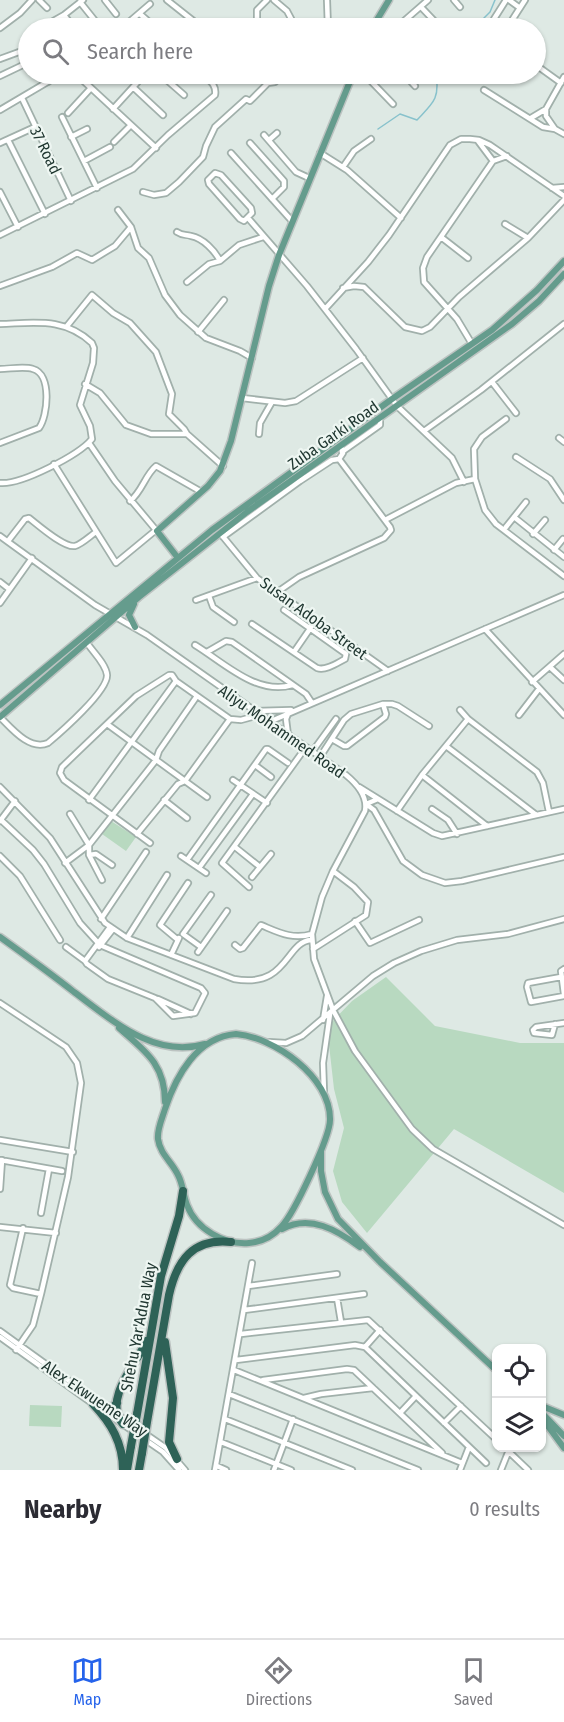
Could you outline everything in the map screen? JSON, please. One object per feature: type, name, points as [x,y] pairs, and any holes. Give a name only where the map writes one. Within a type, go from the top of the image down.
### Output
[{"type":"highway","name":"Shehu Yar'Adua Way","points":[[125,1470],[161,1276],[182,1207],[183,1191]]},
{"type":"highway","name":"Shehu Yar'Adua Way","points":[[139,1470],[171,1284],[183,1260],[201,1245],[215,1241],[231,1242]]},
{"type":"highway","points":[[164,1324],[173,1398],[169,1438],[170,1446],[177,1459]]},
{"type":"highway","points":[[104,1406],[112,1408],[117,1403],[125,1377],[145,1346],[151,1331]]},
{"type":"highway","points":[[114,1431],[121,1420],[117,1403]]},
{"type":"highway","points":[[93,1404],[114,1431],[121,1447],[125,1470]]},
{"type":"main road","points":[[378,18],[388,0]]},
{"type":"main road","points":[[178,558],[157,531],[208,486],[222,466],[279,255],[349,84]]},
{"type":"main road","name":"Zuba Garki Road","points":[[114,615],[212,530],[510,315],[564,261]]},
{"type":"main road","name":"Zuba Garki Road","points":[[114,615],[222,535],[247,512],[342,449],[380,418],[512,324],[539,301],[564,274]]},
{"type":"main road","points":[[135,627],[129,615],[139,597]]},
{"type":"main road","points":[[0,717],[87,643],[114,615]]},
{"type":"main road","points":[[0,705],[114,615]]},
{"type":"main road","points":[[0,937],[101,1012],[138,1036],[156,1044],[185,1047],[213,1042],[236,1034],[263,1042],[297,1060],[317,1081],[324,1095],[330,1119],[321,1152],[321,1171],[325,1192],[331,1206],[348,1231],[492,1366]]},
{"type":"main road","points":[[101,1012],[155,1062],[164,1088],[164,1112]]},
{"type":"main road","points":[[213,1042],[195,1055],[182,1071],[172,1088],[158,1132],[163,1154],[177,1172],[187,1206],[198,1222],[209,1232],[231,1242],[255,1242],[296,1223],[319,1224],[345,1236],[380,1262]]},
{"type":"main road","points":[[276,1232],[293,1209],[323,1142]]},
{"type":"main road","points":[[546,1408],[564,1415]]},
{"type":"main road","points":[[546,1417],[564,1436]]},
{"type":"main road","points":[[546,1423],[564,1448]]},
{"type":"street","points":[[0,28],[20,13],[32,0]]},
{"type":"street","points":[[39,0],[47,8]]},
{"type":"street","points":[[105,0],[116,14]]},
{"type":"street","points":[[167,0],[190,18]]},
{"type":"street","points":[[257,18],[257,10],[267,0]]},
{"type":"street","points":[[274,0],[290,18]]},
{"type":"street","points":[[327,0],[328,18]]},
{"type":"street","points":[[409,18],[429,0]]},
{"type":"street","points":[[454,0],[460,8]]},
{"type":"street","points":[[495,18],[508,0],[520,8]]},
{"type":"street","points":[[514,18],[525,0]]},
{"type":"street","points":[[60,18],[81,1],[93,18]]},
{"type":"street","points":[[135,18],[150,4]]},
{"type":"street","points":[[421,7],[431,18]]},
{"type":"street","points":[[140,14],[145,18]]},
{"type":"street","points":[[0,59],[18,52]]},
{"type":"street","points":[[0,76],[18,67]]},
{"type":"street","points":[[531,118],[546,109],[563,80],[546,71]]},
{"type":"street","points":[[0,110],[45,84]]},
{"type":"street","points":[[86,84],[156,148]]},
{"type":"street","points":[[113,109],[136,84]]},
{"type":"street","points":[[171,84],[184,95]]},
{"type":"street","points":[[0,235],[133,169],[215,95],[213,84]]},
{"type":"street","points":[[143,192],[161,195],[172,188],[203,157],[215,127],[246,99],[250,101],[267,84]]},
{"type":"street","points":[[374,84],[393,104]]},
{"type":"street","points":[[133,87],[163,115]]},
{"type":"street","points":[[68,113],[91,88]]},
{"type":"street","points":[[484,90],[543,127],[555,129],[564,134]]},
{"type":"street","name":"37 Road","points":[[22,98],[71,201]]},
{"type":"street","points":[[546,109],[546,116],[555,129]]},
{"type":"street","points":[[62,117],[97,188]]},
{"type":"street","points":[[84,161],[112,145],[131,125]]},
{"type":"street","points":[[0,144],[35,127]]},
{"type":"street","points":[[71,137],[87,129]]},
{"type":"street","points":[[269,140],[277,133]]},
{"type":"street","points":[[264,135],[296,172],[309,178]]},
{"type":"street","points":[[343,167],[354,151],[371,139]]},
{"type":"street","points":[[325,309],[343,288],[368,262],[450,145],[461,139],[478,140],[507,156],[564,198],[528,238],[459,297],[425,330],[405,327],[367,289],[354,286],[343,288]]},
{"type":"street","points":[[8,140],[45,214]]},
{"type":"street","points":[[478,140],[492,160]]},
{"type":"street","points":[[250,142],[285,183],[281,191],[272,199]]},
{"type":"street","points":[[231,153],[292,221]]},
{"type":"street","points":[[320,153],[343,167],[401,218]]},
{"type":"street","points":[[472,344],[457,319],[424,282],[423,268],[427,257],[492,160],[507,156]]},
{"type":"street","points":[[215,173],[221,175],[251,208],[252,213],[248,218],[244,221],[240,219],[209,184],[208,180],[215,173]]},
{"type":"street","points":[[552,188],[564,187]]},
{"type":"street","points":[[0,192],[18,227]]},
{"type":"street","points":[[118,210],[131,227],[138,248],[149,258],[165,295],[180,315],[206,338],[252,358]]},
{"type":"street","points":[[248,218],[325,309],[397,406],[452,458],[464,482]]},
{"type":"street","points":[[505,224],[528,238]]},
{"type":"street","points":[[0,286],[41,271],[77,253],[92,260],[115,246],[131,227]]},
{"type":"street","points":[[177,232],[183,236],[191,236],[210,247],[220,261]]},
{"type":"street","points":[[187,282],[209,264],[220,261],[239,245],[263,237]]},
{"type":"street","points":[[441,237],[468,258]]},
{"type":"street","points":[[67,326],[93,295],[113,313],[130,323],[154,348],[159,357],[161,369],[172,394],[169,414],[222,466]]},
{"type":"street","points":[[198,332],[224,300]]},
{"type":"street","points":[[0,324],[39,323],[67,326],[89,340],[94,348],[93,363],[80,405],[92,433],[92,439],[72,456],[54,465],[14,482],[0,483]]},
{"type":"street","points":[[424,431],[492,382],[564,324]]},
{"type":"street","points":[[242,398],[285,403],[296,401],[363,358]]},
{"type":"street","points":[[0,369],[36,369],[45,379],[47,404],[46,413],[39,428],[0,440]]},
{"type":"street","points":[[492,382],[516,413]]},
{"type":"street","points":[[85,384],[100,393],[126,425],[151,434],[187,434]]},
{"type":"street","points":[[259,434],[261,423],[272,402]]},
{"type":"street","points":[[506,419],[482,437],[474,449],[475,479],[485,510],[510,537],[564,576]]},
{"type":"street","points":[[559,438],[564,442]]},
{"type":"street","points":[[54,465],[116,563],[157,531],[130,501],[89,443]]},
{"type":"street","points":[[339,459],[342,449]]},
{"type":"street","points":[[516,457],[550,479],[564,500]]},
{"type":"street","points":[[276,593],[300,577],[384,538],[391,530],[339,459]]},
{"type":"street","points":[[222,535],[332,460],[339,459]]},
{"type":"street","points":[[130,501],[156,466],[198,490]]},
{"type":"street","points":[[385,520],[442,490],[475,479]]},
{"type":"street","points":[[506,526],[526,502]]},
{"type":"street","points":[[514,517],[564,557]]},
{"type":"street","points":[[8,542],[25,519],[29,518],[54,537],[72,546],[78,545],[96,532]]},
{"type":"street","points":[[533,534],[545,520]]},
{"type":"street","name":"Susan Adoba Street","points":[[222,535],[258,578],[276,593],[388,671]]},
{"type":"street","name":"Aliyu Mohammed Road","points":[[0,536],[95,605],[135,627],[357,785],[366,804],[374,810],[403,861],[422,875],[445,883],[462,881],[564,856]]},
{"type":"street","points":[[555,550],[563,539]]},
{"type":"street","points":[[0,603],[32,558]]},
{"type":"street","points":[[196,600],[258,578]]},
{"type":"street","points":[[0,582],[9,589]]},
{"type":"street","points":[[269,722],[564,595]]},
{"type":"street","points":[[209,596],[213,607],[234,622]]},
{"type":"street","points":[[252,624],[322,669],[345,659],[346,654],[284,610]]},
{"type":"street","points":[[294,652],[316,620]]},
{"type":"street","points":[[485,629],[564,715]]},
{"type":"street","points":[[207,652],[229,641],[306,694],[312,703]]},
{"type":"street","points":[[0,717],[30,743],[38,745],[48,743],[104,687],[106,670],[87,643]]},
{"type":"street","points":[[195,645],[244,677],[262,685],[278,688],[292,685]]},
{"type":"street","points":[[532,682],[551,668],[564,654]]},
{"type":"street","points":[[551,668],[564,680]]},
{"type":"street","points":[[150,843],[63,780],[60,770],[136,696],[163,678],[172,675],[176,681],[230,719],[241,720],[259,714]]},
{"type":"street","points":[[89,800],[176,681]]},
{"type":"street","points":[[519,715],[539,689]]},
{"type":"street","points":[[65,863],[89,845],[112,816],[156,760],[159,751],[197,696]]},
{"type":"street","points":[[320,757],[344,720],[351,714],[383,704],[398,706],[429,726]]},
{"type":"street","points":[[332,739],[344,746],[352,742],[385,717],[383,704]]},
{"type":"street","points":[[252,710],[297,710]]},
{"type":"street","points":[[460,710],[468,719],[537,772],[543,783],[549,812]]},
{"type":"street","points":[[288,735],[286,719],[289,713]]},
{"type":"street","points":[[137,834],[178,784],[185,782],[230,719]]},
{"type":"street","points":[[312,752],[336,719]]},
{"type":"street","points":[[397,811],[422,775],[468,719]]},
{"type":"street","points":[[107,724],[207,797]]},
{"type":"street","points":[[446,746],[535,814]]},
{"type":"street","points":[[249,887],[222,864],[306,747]]},
{"type":"street","points":[[187,860],[268,749],[288,763]]},
{"type":"street","points":[[255,765],[271,777]]},
{"type":"street","points":[[422,775],[487,826]]},
{"type":"street","points":[[233,780],[267,803]]},
{"type":"street","points":[[357,785],[433,833],[442,836],[564,809]]},
{"type":"street","points":[[0,786],[50,838],[101,919],[128,938],[234,979],[254,980],[264,978],[279,970],[302,942],[312,937]]},
{"type":"street","points":[[199,868],[253,794]]},
{"type":"street","points":[[324,1095],[322,1074],[331,1012],[327,992],[317,970],[312,937],[322,897],[333,871],[363,816],[366,804],[378,799]]},
{"type":"street","points":[[164,800],[187,818]]},
{"type":"street","points":[[15,801],[0,820],[33,850],[56,881],[80,922],[99,944],[205,990],[204,999],[197,1012],[191,1014],[173,1016],[155,998]]},
{"type":"street","points":[[432,809],[448,820],[457,834]]},
{"type":"street","points":[[70,814],[89,845],[89,855],[102,880]]},
{"type":"street","points":[[235,847],[260,867]]},
{"type":"street","points":[[101,919],[146,852]]},
{"type":"street","points":[[89,855],[96,854],[112,865]]},
{"type":"street","points":[[252,877],[271,854]]},
{"type":"street","points":[[0,856],[20,876],[60,939]]},
{"type":"street","points":[[181,856],[207,873]]},
{"type":"street","points":[[313,949],[366,915],[368,902],[354,887],[333,871]]},
{"type":"street","points":[[128,938],[167,875]]},
{"type":"street","points":[[178,940],[160,925],[188,883]]},
{"type":"street","points":[[171,954],[178,940],[211,895]]},
{"type":"street","points":[[183,934],[200,949],[228,911]]},
{"type":"street","points":[[263,1042],[279,1043],[294,1040],[309,1032],[382,970],[421,951],[457,940],[508,934],[564,919]]},
{"type":"street","points":[[355,921],[370,943],[419,920]]},
{"type":"street","points":[[235,945],[243,948],[261,925],[287,936],[312,937]]},
{"type":"street","points":[[86,962],[112,928]]},
{"type":"street","points":[[66,946],[108,979],[191,1014]]},
{"type":"street","points":[[561,977],[528,984],[531,1002],[564,995],[561,971],[564,969]]},
{"type":"street","points":[[323,1020],[327,992]]},
{"type":"street","points":[[0,1003],[60,1042],[74,1058],[81,1083],[73,1152],[56,1233],[33,1324],[17,1348]]},
{"type":"street","points":[[331,1012],[356,1052],[417,1135],[433,1149],[564,1225]]},
{"type":"street","points":[[555,1024],[552,1035],[534,1033],[533,1030],[536,1027],[555,1024],[564,1023]]},
{"type":"street","points":[[0,1140],[73,1152]]},
{"type":"street","points":[[0,1189],[1,1160],[62,1171]]},
{"type":"street","points":[[41,1213],[49,1169]]},
{"type":"street","points":[[0,1227],[56,1233]]},
{"type":"street","points":[[23,1228],[10,1285],[13,1288],[41,1294]]},
{"type":"street","points":[[226,1470],[216,1468],[252,1263]]},
{"type":"street","points":[[249,1286],[337,1274]]},
{"type":"street","points":[[244,1310],[364,1294]]},
{"type":"street","points":[[337,1298],[341,1322]]},
{"type":"street","points":[[241,1334],[368,1320],[492,1435]]},
{"type":"street","points":[[365,1347],[380,1330]]},
{"type":"street","name":"Alex Ekwueme Way","points":[[0,1331],[17,1348],[93,1404],[166,1448],[185,1470]]},
{"type":"street","name":"Alex Ekwueme Way","points":[[0,1338],[104,1406],[163,1452],[179,1470]]},
{"type":"street","points":[[236,1360],[355,1344],[365,1347],[486,1463]]},
{"type":"street","points":[[262,1380],[351,1369],[358,1372],[444,1455]]},
{"type":"street","points":[[234,1370],[462,1463]]},
{"type":"street","points":[[304,1398],[373,1388]]},
{"type":"street","points":[[229,1394],[418,1470]]},
{"type":"street","points":[[400,1413],[416,1396]]},
{"type":"street","points":[[444,1424],[461,1406]]},
{"type":"street","points":[[225,1419],[352,1470]]},
{"type":"street","points":[[275,1467],[293,1419]]},
{"type":"street","points":[[221,1442],[275,1467],[291,1470]]},
{"type":"street","points":[[460,1470],[469,1447]]},
{"type":"street","points":[[501,1470],[506,1452]]},
{"type":"street","points":[[510,1452],[528,1470]]},
{"type":"green space","points":[[111,821],[136,837],[126,851],[102,834]]},
{"type":"green space","points":[[386,977],[435,1026],[520,1043],[564,1043],[564,1193],[454,1129],[367,1233],[342,1202],[333,1171],[344,1128],[334,1089],[327,1027],[352,1001]]},
{"type":"green space","points":[[30,1405],[62,1406],[61,1427],[29,1426]]},
{"type":"waterway","points":[[484,18],[490,12],[495,0]]},
{"type":"waterway","points":[[378,129],[400,114],[417,120],[434,100],[437,84]]}]
